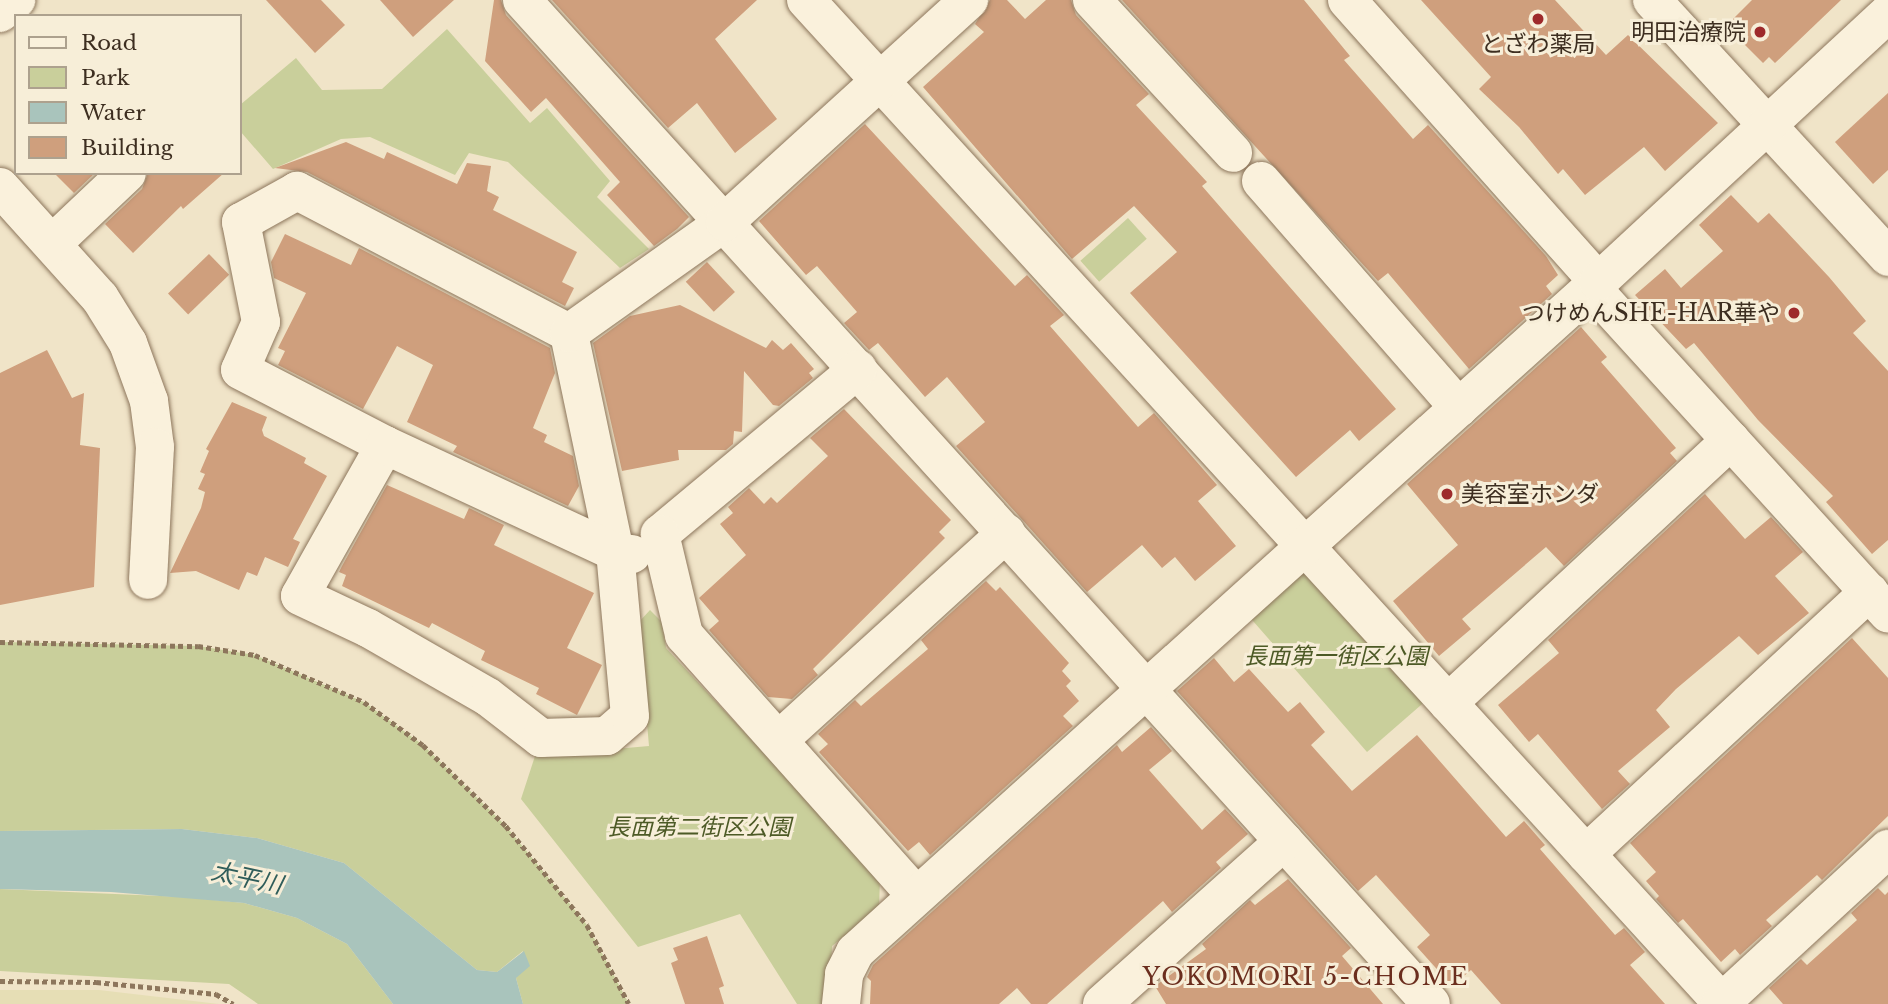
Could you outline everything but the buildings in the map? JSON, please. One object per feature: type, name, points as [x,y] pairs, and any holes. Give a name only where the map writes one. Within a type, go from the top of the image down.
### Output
[{"type":"street","points":[[0,13],[16,0]]},
{"type":"street","points":[[522,0],[1429,1003]]},
{"type":"street","points":[[806,0],[1722,1003],[1888,849]]},
{"type":"street","points":[[569,333],[725,222],[969,0]]},
{"type":"street","points":[[1092,0],[1233,153]]},
{"type":"street","points":[[1347,0],[1731,440],[1878,602],[1586,854]]},
{"type":"street","points":[[1652,0],[1888,257]]},
{"type":"street","points":[[841,1004],[845,974],[855,952],[1595,285],[1888,13]]},
{"type":"street","points":[[52,244],[125,175]]},
{"type":"street","points":[[1261,181],[1459,408]]},
{"type":"street","points":[[0,187],[100,298],[128,343],[149,401],[155,447],[148,580]]},
{"type":"street","points":[[569,333],[297,191],[241,222],[261,322],[240,370],[385,445],[615,552],[665,559]]},
{"type":"street","points":[[385,445],[300,596],[368,628],[488,696],[541,738],[607,736],[629,716],[615,552],[569,333]]},
{"type":"street","points":[[858,369],[660,534],[684,635],[780,739],[916,895]]},
{"type":"street","points":[[1448,703],[1731,440]]},
{"type":"street","points":[[780,739],[1006,533]]},
{"type":"street","points":[[1102,1004],[1284,841]]},
{"type":"path","points":[[0,642],[221,650],[255,655],[364,702],[424,745],[506,826],[587,925],[629,1004]]},
{"type":"path","points":[[0,981],[96,982],[216,995],[233,1004]]},
{"type":"shaded area","points":[[0,990],[99,990],[219,1004],[0,1004]]},
{"type":"green space","points":[[447,29],[530,123],[547,108],[610,181],[597,197],[649,249],[620,268],[508,162],[469,153],[455,175],[370,137],[341,139],[273,169],[242,133],[242,103],[296,58],[322,90],[382,89]]},
{"type":"green space","points":[[1128,218],[1147,239],[1099,282],[1080,261]]},
{"type":"green space","name":"長面第一街区公園","points":[[1306,560],[1427,700],[1367,752],[1246,612]]},
{"type":"green space","name":"長面第二街区公園","points":[[650,610],[662,622],[666,648],[880,878],[879,908],[832,946],[829,1004],[797,1004],[740,914],[638,947],[521,799],[535,756],[649,746],[638,623]]},
{"type":"green space","points":[[0,642],[198,646],[255,655],[364,702],[423,745],[506,826],[587,925],[629,1004],[523,1004],[516,978],[523,951],[497,972],[477,970],[344,863],[257,838],[182,829],[0,831]]},
{"type":"green space","points":[[0,889],[184,897],[244,903],[297,918],[347,944],[393,1004],[258,1004],[229,984],[0,971]]},
{"type":"water","name":"太平川","points":[[182,829],[257,838],[344,863],[477,970],[497,972],[524,951],[530,966],[516,978],[523,1004],[393,1004],[347,944],[297,918],[244,903],[111,892],[0,889],[0,831]]},
{"type":"place","name":"とざわ薬局","points":[[1538,19]]},
{"type":"place","name":"明田治療院","points":[[1760,32]]},
{"type":"place","name":"つけめんSHE-HAR華や","points":[[1794,313]]},
{"type":"place","name":"美容室ホンダ","points":[[1447,494]]},
{"type":"district","name":"YOKOMORI 5-CHOME","points":[[1306,977]]}]
